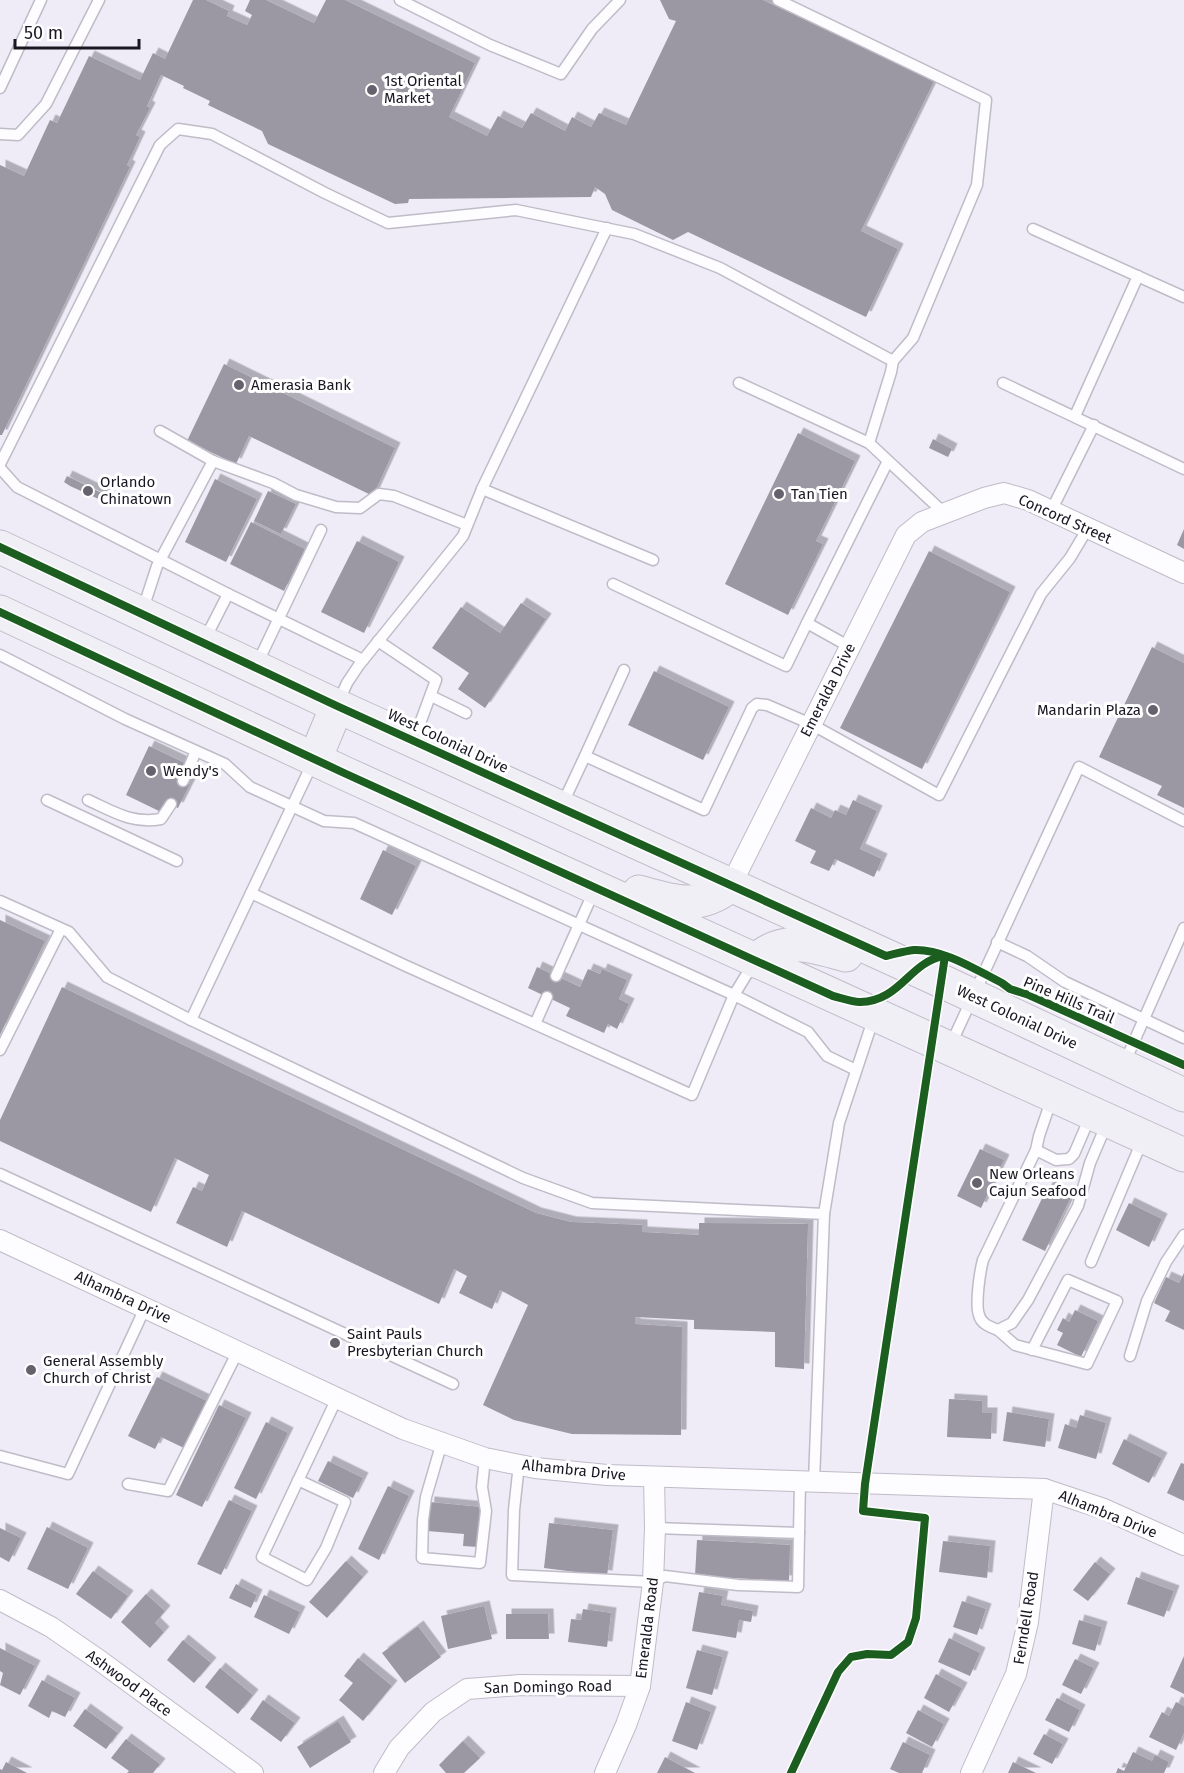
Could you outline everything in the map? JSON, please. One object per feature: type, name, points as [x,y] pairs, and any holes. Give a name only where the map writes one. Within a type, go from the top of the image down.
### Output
[{"type":"highway","name":"West Colonial Drive","points":[[0,547],[414,741],[934,978],[1184,1095]]},
{"type":"highway","points":[[0,560],[67,578]]},
{"type":"highway","points":[[0,612],[874,1016],[1184,1155]]},
{"type":"highway","points":[[315,759],[337,705]]},
{"type":"highway","points":[[553,868],[676,903],[702,901],[722,892],[730,885]]},
{"type":"highway","points":[[755,961],[765,952],[779,945],[805,944],[934,978]]},
{"type":"street","name":"Concord Street","points":[[943,512],[1004,493],[1028,500],[1184,573]]},
{"type":"street","name":"Emeralda Drive","points":[[730,885],[906,535],[922,522],[943,512]]},
{"type":"street","name":"Alhambra Drive","points":[[0,1240],[403,1429],[485,1458],[607,1475],[1044,1489],[1104,1509],[1184,1545]]},
{"type":"street","name":"Emeralda Road","points":[[605,1773],[640,1686],[653,1582],[654,1477]]},
{"type":"street","name":"Ferndell Road","points":[[971,1773],[1016,1674],[1028,1622],[1044,1489]]},
{"type":"street","name":"Ashwood Place","points":[[0,1600],[51,1627],[253,1773]]},
{"type":"street","name":"San Domingo Road","points":[[384,1773],[399,1748],[433,1712],[467,1689],[520,1685],[640,1686]]},
{"type":"lane","points":[[0,88],[41,0]]},
{"type":"lane","points":[[0,134],[18,135],[46,104],[99,0]]},
{"type":"lane","points":[[400,0],[490,45],[561,74],[592,29],[620,0]]},
{"type":"lane","points":[[778,0],[986,100],[977,185],[912,338],[893,361],[869,443]]},
{"type":"lane","points":[[363,660],[17,487],[0,466],[160,145],[178,129],[212,134],[388,223],[516,210],[634,234],[720,268],[893,361]]},
{"type":"lane","points":[[337,705],[347,683],[363,660],[463,536],[482,489],[607,228]]},
{"type":"lane","points":[[1033,229],[1184,297]]},
{"type":"lane","points":[[1075,416],[1138,276]]},
{"type":"lane","points":[[739,383],[869,443],[943,512]]},
{"type":"lane","points":[[1003,383],[1184,469]]},
{"type":"lane","points":[[1051,511],[1094,425]]},
{"type":"lane","points":[[160,431],[213,461],[273,483],[296,495],[336,507],[360,508],[379,494],[384,494],[467,525]]},
{"type":"lane","points":[[142,614],[160,560],[213,461]]},
{"type":"lane","points":[[613,584],[786,666],[888,461]]},
{"type":"lane","points":[[482,489],[653,560]]},
{"type":"lane","points":[[585,756],[704,810],[752,708],[757,704],[767,705],[811,724],[939,795],[1041,594],[1070,558],[1088,528]]},
{"type":"lane","points":[[256,667],[321,530]]},
{"type":"lane","points":[[203,642],[228,594]]},
{"type":"lane","points":[[807,623],[850,646]]},
{"type":"lane","points":[[378,641],[436,680],[414,741]]},
{"type":"lane","points":[[0,655],[126,719],[225,764],[250,787],[324,821],[354,822],[734,995],[808,1032],[827,1056],[856,1070]]},
{"type":"lane","points":[[561,808],[624,670]]},
{"type":"lane","points":[[431,696],[465,713]]},
{"type":"lane","points":[[183,781],[196,751]]},
{"type":"lane","points":[[191,1020],[315,759]]},
{"type":"lane","points":[[948,1049],[1079,767],[1184,821]]},
{"type":"lane","points":[[47,800],[177,861]]},
{"type":"lane","points":[[88,800],[133,820],[146,822],[161,819],[171,804]]},
{"type":"lane","points":[[556,976],[596,888]]},
{"type":"lane","points":[[251,893],[692,1095],[734,995],[755,961]]},
{"type":"lane","points":[[0,901],[69,932],[107,977],[191,1020],[523,1178],[592,1203],[824,1214]]},
{"type":"lane","points":[[1123,1066],[1184,928]]},
{"type":"lane","points":[[0,1050],[60,929]]},
{"type":"lane","points":[[997,942],[1028,956],[1065,982],[1184,1038]]},
{"type":"lane","points":[[535,1024],[547,997]]},
{"type":"lane","points":[[519,1464],[514,1510],[512,1575],[653,1582],[665,1576],[738,1584],[798,1587],[799,1533],[807,1482],[824,1214],[838,1123],[874,1016]]},
{"type":"lane","points":[[1032,1350],[1068,1280],[1117,1301],[1087,1364],[1032,1350],[1015,1345],[998,1330],[986,1325],[979,1315],[983,1260],[1036,1150],[1052,1097]]},
{"type":"lane","points":[[1036,1150],[1056,1160],[1069,1159],[1100,1118]]},
{"type":"lane","points":[[998,1330],[1012,1323],[1028,1300],[1078,1206],[1100,1118]]},
{"type":"lane","points":[[1090,1262],[1143,1137]]},
{"type":"lane","points":[[0,1174],[453,1384]]},
{"type":"lane","points":[[1130,1356],[1147,1301],[1166,1262],[1184,1235]]},
{"type":"lane","points":[[0,1456],[68,1474],[145,1308]]},
{"type":"lane","points":[[128,1484],[168,1491],[238,1351]]},
{"type":"lane","points":[[298,1480],[345,1502],[326,1548],[307,1580],[262,1557],[336,1398]]},
{"type":"lane","points":[[442,1442],[426,1497],[422,1558],[480,1563],[486,1510],[482,1487],[485,1458]]},
{"type":"lane","points":[[655,1528],[799,1533]]},
{"type":"building","points":[[193,0],[206,0],[229,11],[227,16],[247,25],[252,15],[245,11],[250,0],[266,0],[314,23],[326,0],[345,0],[475,63],[449,117],[487,136],[498,116],[522,128],[531,113],[565,131],[572,117],[591,127],[599,113],[626,125],[676,21],[669,19],[660,0],[763,0],[934,81],[861,231],[898,249],[866,317],[688,232],[673,240],[612,210],[605,194],[595,187],[591,197],[409,199],[408,203],[395,204],[268,144],[262,131],[208,105],[210,101],[161,75],[147,106],[150,108],[136,135],[140,137],[127,165],[130,167],[0,435],[0,165],[24,176],[50,120],[57,123],[89,56],[140,80],[153,53],[165,59]]},
{"type":"building","points":[[224,364],[395,448],[373,496],[249,436],[236,464],[187,441]]},
{"type":"building","points":[[798,433],[855,461],[816,541],[823,544],[788,615],[725,584]]},
{"type":"building","points":[[933,439],[952,449],[948,457],[929,448]]},
{"type":"building","name":"Orlando Chinatown","points":[[67,476],[106,495],[103,501],[64,482]]},
{"type":"building","points":[[215,479],[257,499],[226,562],[185,542]]},
{"type":"building","points":[[268,491],[296,504],[281,534],[254,521]]},
{"type":"building","points":[[251,522],[305,549],[284,591],[230,564]]},
{"type":"building","points":[[1184,529],[1184,549],[1177,545]]},
{"type":"building","points":[[357,541],[399,562],[364,633],[321,612]]},
{"type":"building","points":[[929,551],[1010,592],[922,769],[840,728]]},
{"type":"building","points":[[521,603],[546,619],[485,708],[458,689],[469,673],[432,648],[461,607],[500,633]]},
{"type":"building","name":"Mandarin Plaza","points":[[1152,647],[1184,663],[1184,808],[1157,795],[1162,786],[1099,757]]},
{"type":"building","points":[[654,671],[729,707],[703,760],[628,725]]},
{"type":"building","points":[[149,746],[185,763],[177,778],[190,784],[178,808],[165,802],[161,812],[126,795]]},
{"type":"building","points":[[853,800],[877,811],[860,849],[882,859],[874,877],[835,859],[829,871],[810,863],[816,851],[795,841],[811,808],[831,818],[835,810],[846,815]]},
{"type":"building","points":[[383,850],[416,866],[392,915],[360,899]]},
{"type":"building","points":[[0,920],[45,941],[0,1035]]},
{"type":"building","points":[[537,967],[580,987],[588,969],[600,974],[602,969],[627,980],[619,999],[629,1004],[617,1029],[608,1024],[604,1033],[566,1016],[570,1008],[528,988]]},
{"type":"building","points":[[62,987],[536,1213],[571,1222],[642,1225],[642,1232],[699,1235],[699,1223],[808,1224],[804,1369],[775,1367],[775,1332],[694,1329],[694,1320],[635,1317],[635,1324],[682,1327],[681,1435],[572,1434],[514,1420],[483,1405],[528,1305],[500,1290],[492,1309],[459,1293],[467,1276],[454,1269],[439,1304],[242,1211],[227,1247],[176,1223],[193,1187],[202,1191],[209,1175],[175,1158],[151,1212],[0,1141],[0,1120]]},
{"type":"building","points":[[980,1149],[1004,1160],[981,1208],[957,1196]]},
{"type":"building","points":[[1048,1186],[1071,1197],[1045,1251],[1022,1240]]},
{"type":"building","points":[[1129,1203],[1162,1219],[1149,1247],[1116,1230]]},
{"type":"building","points":[[1184,1273],[1184,1330],[1165,1321],[1170,1311],[1154,1303],[1166,1277],[1179,1283]]},
{"type":"building","points":[[1075,1310],[1098,1321],[1081,1357],[1057,1345],[1063,1333],[1057,1330],[1063,1318],[1069,1322]]},
{"type":"building","points":[[157,1377],[209,1402],[186,1449],[161,1437],[155,1449],[128,1436]]},
{"type":"building","points":[[949,1399],[982,1401],[982,1413],[992,1413],[991,1439],[947,1437]]},
{"type":"building","points":[[219,1405],[246,1418],[202,1507],[176,1495]]},
{"type":"building","points":[[1007,1412],[1049,1419],[1045,1447],[1003,1441]]},
{"type":"building","points":[[1080,1415],[1106,1423],[1096,1459],[1058,1448],[1065,1424],[1076,1428]]},
{"type":"building","points":[[266,1422],[288,1433],[256,1499],[234,1488]]},
{"type":"building","points":[[1124,1439],[1162,1458],[1149,1483],[1112,1464]]},
{"type":"building","points":[[328,1461],[363,1478],[353,1498],[318,1481]]},
{"type":"building","points":[[1181,1463],[1184,1464],[1184,1501],[1167,1493]]},
{"type":"building","points":[[388,1486],[409,1496],[379,1560],[358,1549]]},
{"type":"building","points":[[229,1500],[252,1511],[221,1575],[197,1564]]},
{"type":"building","points":[[429,1502],[481,1507],[478,1547],[463,1546],[464,1534],[427,1531]]},
{"type":"building","points":[[549,1523],[613,1530],[607,1576],[544,1568]]},
{"type":"building","points":[[47,1527],[88,1548],[68,1589],[27,1569]]},
{"type":"building","points":[[0,1528],[21,1538],[9,1562],[0,1557]]},
{"type":"building","points":[[697,1540],[790,1545],[789,1581],[695,1576]]},
{"type":"building","points":[[943,1541],[990,1546],[987,1578],[939,1572]]},
{"type":"building","points":[[346,1561],[363,1577],[327,1618],[309,1602]]},
{"type":"building","points":[[1095,1562],[1110,1574],[1088,1601],[1073,1590]]},
{"type":"building","points":[[93,1571],[128,1596],[111,1619],[76,1594]]},
{"type":"building","points":[[1136,1577],[1174,1591],[1164,1617],[1127,1604]]},
{"type":"building","points":[[236,1584],[257,1595],[251,1608],[229,1598]]},
{"type":"building","points":[[699,1592],[723,1596],[721,1605],[753,1611],[751,1622],[739,1620],[736,1638],[692,1631]]},
{"type":"building","points":[[146,1594],[165,1611],[155,1623],[164,1632],[150,1648],[121,1622]]},
{"type":"building","points":[[264,1595],[300,1612],[289,1634],[254,1617]]},
{"type":"building","points":[[962,1601],[986,1609],[977,1635],[953,1627]]},
{"type":"building","points":[[484,1606],[492,1639],[448,1649],[441,1616]]},
{"type":"building","points":[[583,1609],[611,1613],[607,1647],[568,1642],[571,1619],[581,1620]]},
{"type":"building","points":[[506,1614],[548,1614],[549,1639],[506,1639]]},
{"type":"building","points":[[1079,1620],[1102,1627],[1095,1651],[1072,1644]]},
{"type":"building","points":[[418,1626],[441,1657],[405,1683],[382,1653]]},
{"type":"building","points":[[949,1638],[980,1653],[970,1676],[938,1662]]},
{"type":"building","points":[[183,1640],[211,1663],[194,1683],[167,1660]]},
{"type":"building","points":[[0,1648],[35,1666],[20,1695],[0,1685],[3,1673],[0,1671]]},
{"type":"building","points":[[697,1650],[723,1657],[712,1695],[686,1688]]},
{"type":"building","points":[[1184,1656],[1184,1694],[1170,1687]]},
{"type":"building","points":[[358,1658],[392,1686],[363,1721],[339,1700],[353,1683],[344,1676]]},
{"type":"building","points":[[1075,1659],[1094,1668],[1081,1694],[1062,1685]]},
{"type":"building","points":[[220,1668],[253,1695],[238,1714],[205,1687]]},
{"type":"building","points":[[936,1674],[962,1688],[949,1712],[924,1698]]},
{"type":"building","points":[[42,1680],[75,1698],[65,1717],[52,1711],[49,1718],[28,1706]]},
{"type":"building","points":[[1057,1698],[1080,1710],[1069,1732],[1045,1720]]},
{"type":"building","points":[[263,1700],[295,1723],[281,1742],[250,1719]]},
{"type":"building","points":[[686,1702],[711,1712],[697,1750],[672,1741]]},
{"type":"building","points":[[1176,1702],[1184,1706],[1184,1733],[1176,1750],[1149,1737],[1162,1712],[1169,1716]]},
{"type":"building","points":[[85,1709],[118,1733],[106,1749],[73,1726]]},
{"type":"building","points":[[918,1710],[944,1724],[932,1747],[906,1733]]},
{"type":"building","points":[[338,1721],[351,1742],[310,1768],[297,1747]]},
{"type":"building","points":[[1044,1734],[1063,1744],[1052,1764],[1033,1754]]},
{"type":"building","points":[[126,1739],[160,1764],[153,1773],[127,1773],[129,1771],[111,1758]]},
{"type":"building","points":[[463,1741],[480,1758],[464,1773],[446,1773],[439,1765]]},
{"type":"building","points":[[903,1742],[930,1755],[922,1773],[899,1773],[890,1769]]},
{"type":"building","points":[[1133,1752],[1152,1761],[1155,1755],[1169,1762],[1164,1773],[1116,1773],[1118,1768],[1124,1771]]},
{"type":"building","points":[[665,1757],[695,1773],[657,1773]]},
{"type":"building","points":[[6,1762],[27,1773],[0,1773],[0,1769],[2,1770]]},
{"type":"building","points":[[1013,1762],[1036,1773],[1008,1773]]},
{"type":"cycle path","name":"Pine Hills Trail","points":[[0,547],[337,706],[886,956],[914,950],[937,953],[960,961],[1010,989],[1029,995],[1184,1065]]},
{"type":"cycle path","points":[[0,612],[344,773],[833,996],[857,1002],[874,1000],[895,989],[922,966],[944,956]]},
{"type":"cycle path","points":[[791,1773],[838,1672],[851,1657],[867,1654],[891,1655],[908,1642],[916,1618],[925,1518],[863,1511],[865,1484],[945,956]]},
{"type":"place","name":"1st Oriental Market","points":[[372,90]]},
{"type":"place","name":"Amerasia Bank","points":[[239,385]]},
{"type":"place","name":"Orlando Chinatown","points":[[88,491]]},
{"type":"place","name":"Tan Tien","points":[[779,494]]},
{"type":"place","name":"Mandarin Plaza","points":[[1153,710]]},
{"type":"place","name":"Wendy's","points":[[151,771]]},
{"type":"place","name":"New Orleans Cajun Seafood","points":[[977,1183]]},
{"type":"place","name":"Saint Pauls Presbyterian Church","points":[[335,1343]]},
{"type":"place","name":"General Assembly Church of Christ","points":[[31,1370]]}]
